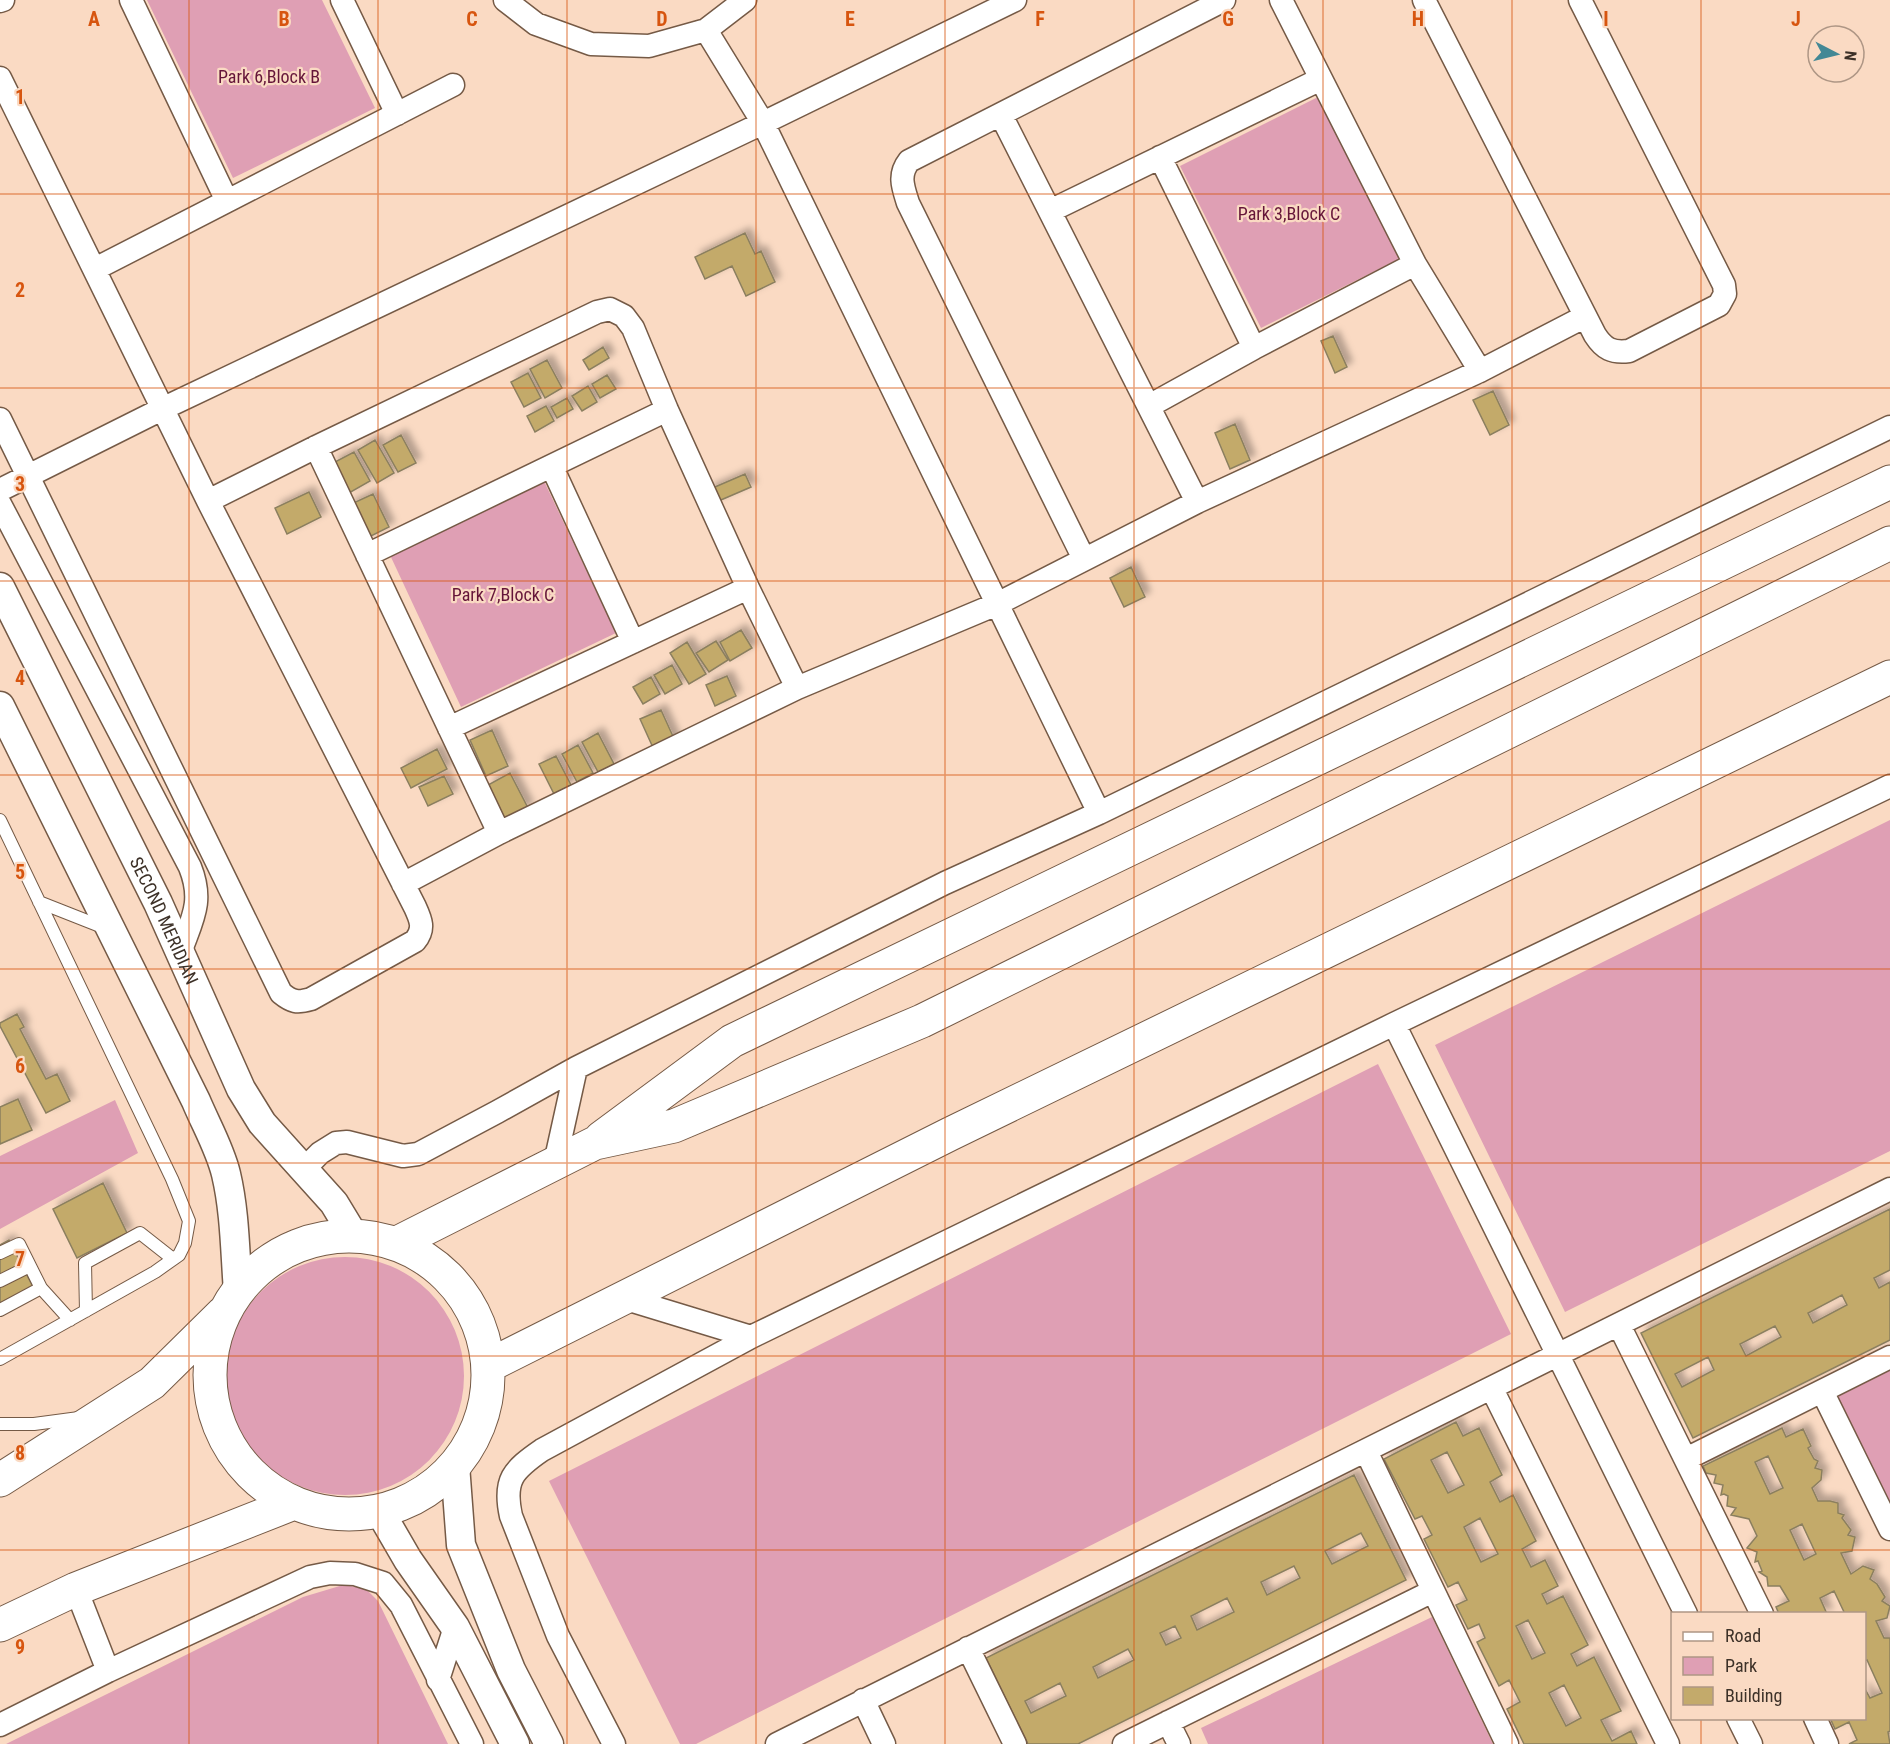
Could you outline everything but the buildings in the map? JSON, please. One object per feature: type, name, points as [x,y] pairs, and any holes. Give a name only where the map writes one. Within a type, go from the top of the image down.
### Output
[{"type":"main road","points":[[397,1243],[595,1143],[732,1041],[1890,482]]},
{"type":"main road","points":[[595,1143],[674,1126],[922,1021],[1890,543]]},
{"type":"main road","points":[[488,1365],[950,1134],[1890,676]]},
{"type":"main road","points":[[0,1480],[152,1383],[232,1301],[250,1276],[278,1254],[300,1244],[339,1235],[371,1237],[397,1243],[429,1260],[455,1284],[481,1330],[488,1365],[485,1401],[473,1438],[455,1465],[437,1483],[415,1498],[379,1510],[351,1515],[318,1511],[294,1503],[266,1489],[246,1472],[225,1442],[214,1401],[211,1358],[232,1301]]},
{"type":"main road","points":[[0,1454],[92,1421]]},
{"type":"main road","points":[[0,1625],[76,1589],[294,1503]]},
{"type":"street","points":[[131,0],[227,201]]},
{"type":"street","points":[[342,0],[397,114]]},
{"type":"street","points":[[505,0],[536,24],[591,44],[650,46],[706,30],[745,0]]},
{"type":"street","points":[[0,490],[164,408],[763,123],[1015,0]]},
{"type":"street","points":[[1084,559],[908,203],[901,177],[903,168],[909,160],[1224,0]]},
{"type":"street","points":[[1281,0],[1415,264],[1480,371]]},
{"type":"street","points":[[1424,0],[1584,317],[1601,345],[1616,353],[1629,351],[1719,305],[1725,294],[1719,274],[1580,0]]},
{"type":"street","points":[[706,30],[763,123],[1099,813]]},
{"type":"street","points":[[0,78],[208,501],[421,921],[421,934],[415,941],[311,999],[299,1002],[290,1001],[281,993],[0,419]]},
{"type":"street","points":[[1050,211],[1321,79]]},
{"type":"street","points":[[95,269],[453,85]]},
{"type":"street","points":[[1001,115],[1197,502]]},
{"type":"street","points":[[1160,157],[1254,348]]},
{"type":"street","points":[[1149,406],[1415,264]]},
{"type":"street","points":[[208,501],[597,312],[610,309],[624,316],[633,328],[667,410],[748,588],[797,688]]},
{"type":"street","points":[[403,884],[499,834],[797,688],[996,604],[1197,502],[1480,371],[1584,317]]},
{"type":"street","points":[[367,555],[667,410]]},
{"type":"street","points":[[304,1169],[320,1153],[336,1143],[346,1142],[403,1156],[418,1154],[576,1068],[945,883],[1099,813],[1890,427]]},
{"type":"street","points":[[316,447],[499,834]]},
{"type":"street","points":[[552,467],[633,642]]},
{"type":"street","points":[[0,504],[197,884],[194,914],[180,952]]},
{"type":"street","name":"SECOND MERIDIAN","points":[[0,587],[158,903],[241,1089],[253,1110],[334,1203],[354,1236]]},
{"type":"street","points":[[449,728],[748,588]]},
{"type":"street","points":[[0,706],[196,1101],[226,1173],[232,1301]]},
{"type":"street","points":[[614,1744],[558,1636],[511,1516],[507,1497],[510,1480],[524,1462],[542,1450],[751,1337],[1890,786]]},
{"type":"street","points":[[1394,1024],[1685,1612]]},
{"type":"street","points":[[555,1163],[576,1068]]},
{"type":"street","points":[[777,1744],[1890,1189]]},
{"type":"street","points":[[623,1298],[751,1337]]},
{"type":"street","points":[[1619,1325],[1761,1612]]},
{"type":"street","points":[[1686,1459],[1890,1357]]},
{"type":"street","points":[[1492,1389],[1668,1744]]},
{"type":"street","points":[[1822,1391],[1890,1529]]},
{"type":"street","points":[[1366,1451],[1508,1744]]},
{"type":"street","points":[[455,1465],[461,1545],[511,1670],[549,1744]]},
{"type":"street","points":[[379,1510],[408,1560],[455,1627],[515,1744]]},
{"type":"street","points":[[0,1725],[108,1671],[310,1577],[330,1573],[355,1574],[383,1583],[400,1605],[472,1744]]},
{"type":"street","points":[[76,1589],[108,1671]]},
{"type":"street","points":[[1124,1744],[1434,1591]]},
{"type":"street","points":[[438,1680],[455,1627]]},
{"type":"street","points":[[968,1648],[1015,1744]]},
{"type":"street","points":[[863,1700],[884,1744]]},
{"type":"street","points":[[1739,1720],[1751,1744]]},
{"type":"street","points":[[1815,1720],[1827,1744]]},
{"type":"street","points":[[1168,1722],[1179,1744]]},
{"type":"lane","points":[[0,820],[172,1179],[189,1221],[185,1243],[179,1255],[155,1272],[0,1359]]},
{"type":"lane","points":[[39,903],[112,931]]},
{"type":"lane","points":[[86,1311],[85,1263],[140,1233],[173,1259]]},
{"type":"lane","points":[[0,1253],[19,1244],[41,1288],[70,1320]]},
{"type":"lane","points":[[0,1281],[30,1266]]},
{"type":"lane","points":[[0,1310],[41,1288]]},
{"type":"lane","points":[[0,1424],[92,1421]]},
{"type":"green space","name":"Park 6,Block B","points":[[147,0],[322,0],[375,108],[233,178]]},
{"type":"green space","name":"Park 3,Block C","points":[[1318,97],[1399,259],[1261,328],[1180,166]]},
{"type":"green space","name":"Park 7,Block C","points":[[544,481],[616,633],[461,707],[390,555]]},
{"type":"green space","points":[[1890,820],[1890,1151],[1565,1312],[1435,1045]]},
{"type":"green space","points":[[1378,1064],[1511,1334],[696,1744],[680,1744],[549,1481]]},
{"type":"green space","points":[[115,1100],[138,1153],[0,1229],[0,1156]]},
{"type":"green space","points":[[333,1257],[357,1257],[380,1262],[401,1271],[421,1284],[437,1300],[450,1320],[459,1341],[464,1376],[462,1399],[455,1422],[437,1452],[421,1468],[401,1481],[380,1490],[357,1495],[333,1495],[310,1490],[289,1481],[269,1468],[253,1452],[240,1432],[231,1411],[226,1388],[226,1364],[231,1341],[240,1320],[253,1300],[269,1284],[289,1271],[310,1262]]},
{"type":"green space","points":[[1890,1369],[1890,1510],[1835,1396]]},
{"type":"green space","points":[[343,1585],[365,1588],[378,1601],[448,1744],[6,1744],[303,1597]]},
{"type":"green space","points":[[1432,1617],[1493,1744],[1208,1744],[1201,1728]]}]
